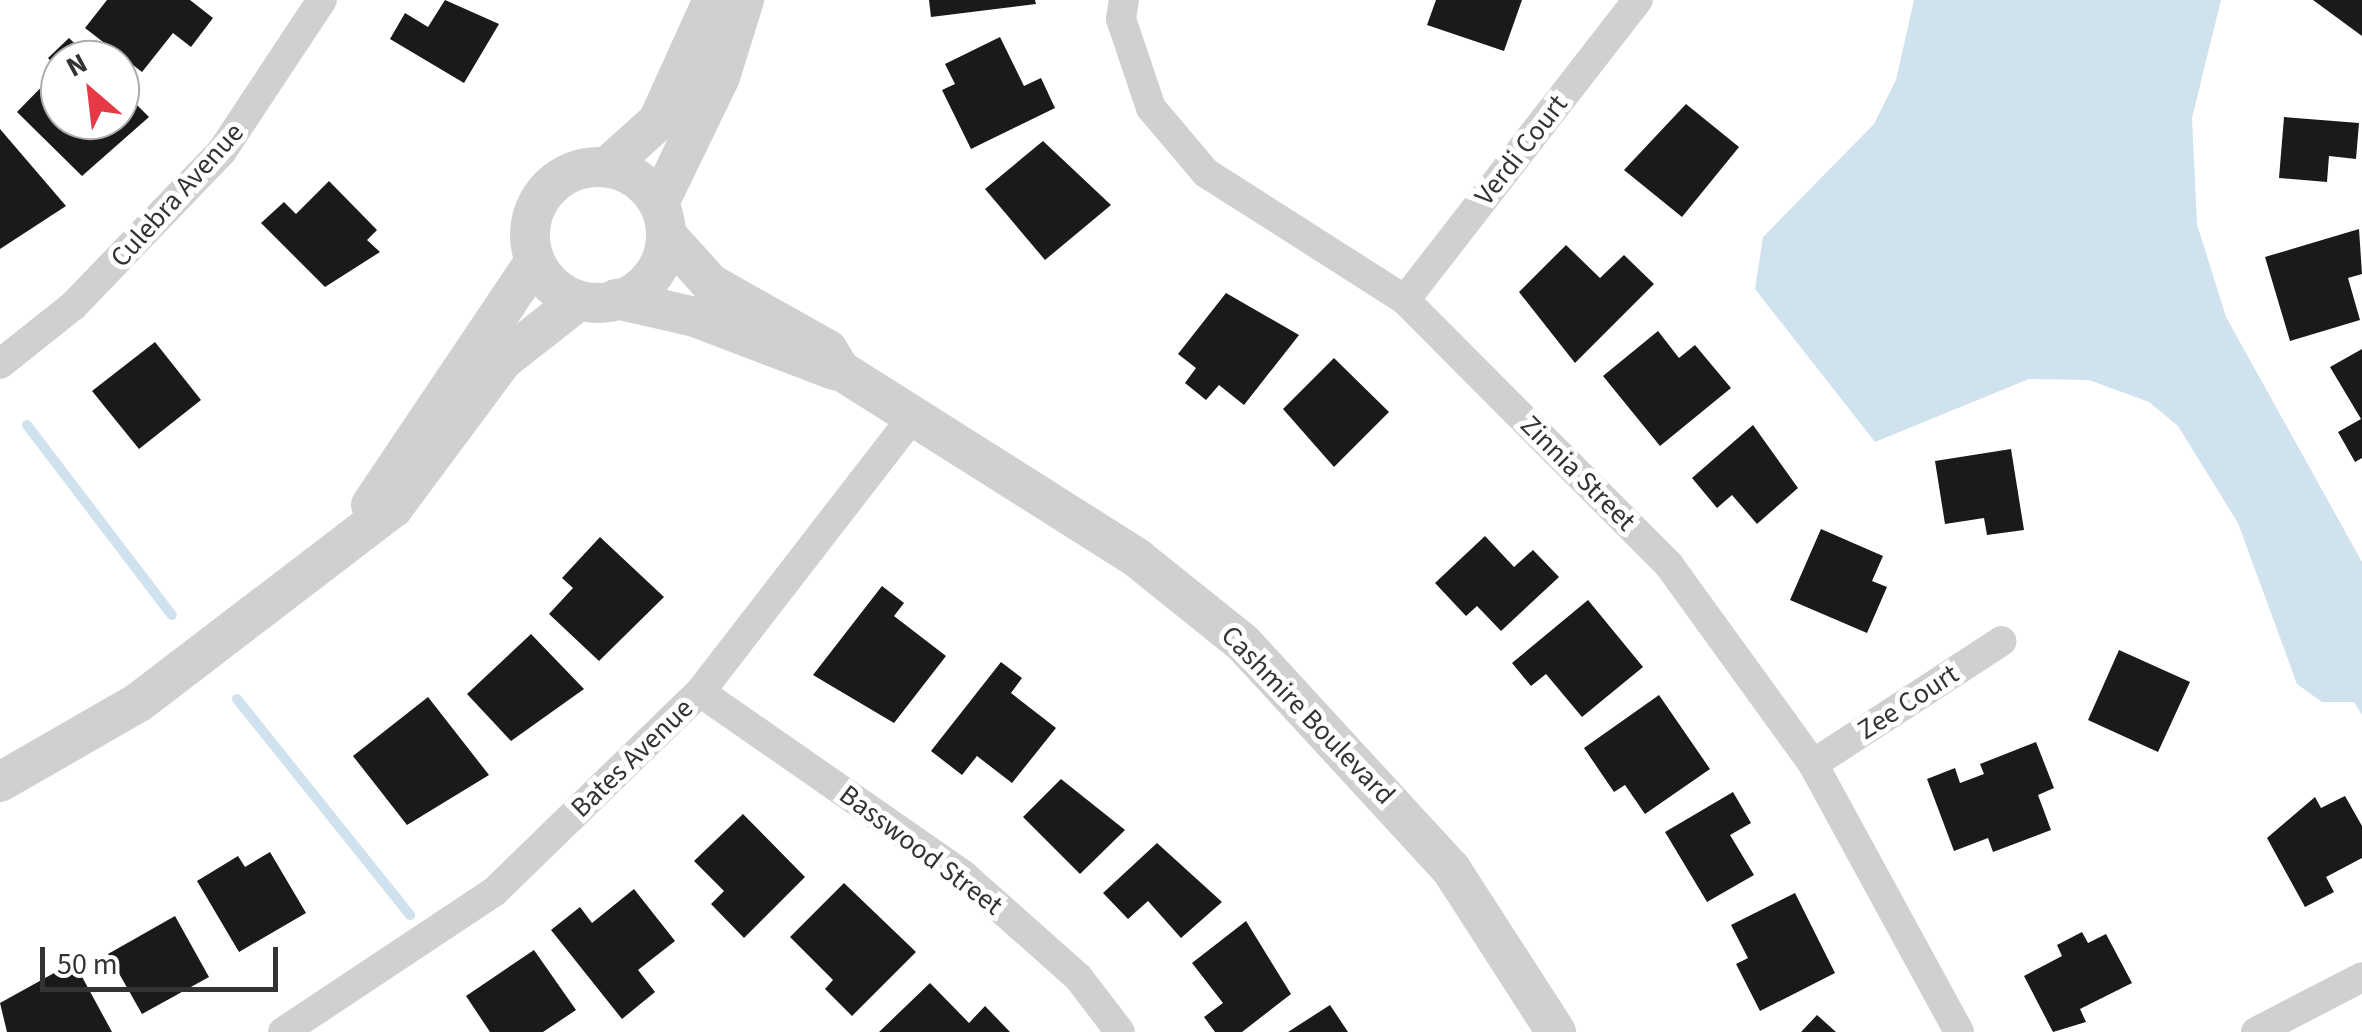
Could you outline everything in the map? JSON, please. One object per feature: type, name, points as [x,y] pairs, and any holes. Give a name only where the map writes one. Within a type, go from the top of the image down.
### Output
[{"type":"street","name":"Culebra Avenue","points":[[0,364],[73,306],[222,151],[322,0]]},
{"type":"street","points":[[368,519],[374,494],[534,262],[529,226],[544,190],[608,166],[658,121],[712,0]]},
{"type":"street","points":[[0,782],[154,691],[368,519],[393,508],[432,466],[522,339],[596,300],[654,277],[664,221],[720,77],[744,0]]},
{"type":"street","name":"Zinnia Street","points":[[1124,0],[1121,19],[1151,108],[1206,173],[1404,300],[1669,565],[1814,764],[1958,1032]]},
{"type":"street","name":"Verdi Court","points":[[1404,300],[1638,0]]},
{"type":"street","points":[[608,166],[664,221]]},
{"type":"street","name":"Cashmire Boulevard","points":[[664,221],[711,284],[828,350],[840,370],[1137,558],[1243,643],[1451,870],[1556,1032]]},
{"type":"street","points":[[534,262],[596,300]]},
{"type":"street","name":"Cashmire Boulevard","points":[[596,300],[695,317],[815,369],[840,370]]},
{"type":"street","name":"Bates Avenue","points":[[283,1032],[494,892],[700,692],[914,415]]},
{"type":"street","name":"Zee Court","points":[[1814,764],[2002,641]]},
{"type":"street","name":"Basswood Street","points":[[700,692],[962,874],[1078,977],[1120,1032]]},
{"type":"street","points":[[2256,1032],[2362,976]]},
{"type":"water","points":[[1914,0],[2221,0],[2192,118],[2197,224],[2226,317],[2362,562],[2362,715],[2354,702],[2322,702],[2297,684],[2238,523],[2178,426],[2149,402],[2089,380],[2029,379],[1875,442],[1755,289],[1763,237],[1874,124],[1896,80]]},
{"type":"building","points":[[107,0],[190,0],[213,18],[191,47],[173,33],[142,72],[140,40],[101,40],[85,28]]},
{"type":"building","points":[[445,0],[499,24],[464,83],[390,39],[405,13],[428,27]]},
{"type":"building","points":[[929,0],[1035,0],[1036,4],[931,17]]},
{"type":"building","points":[[1436,0],[1522,0],[1504,51],[1427,25]]},
{"type":"building","points":[[2313,0],[2362,0],[2362,36]]},
{"type":"building","points":[[1000,37],[1024,86],[1041,78],[1055,108],[971,149],[942,90],[955,84],[945,64]]},
{"type":"building","points":[[40,88],[40,135],[17,112]]},
{"type":"building","points":[[1686,104],[1739,147],[1682,217],[1624,170]]},
{"type":"building","points":[[140,108],[149,117],[140,125]]},
{"type":"building","points":[[2284,117],[2359,123],[2356,159],[2329,156],[2327,182],[2279,178]]},
{"type":"building","points":[[0,129],[66,206],[0,249]]},
{"type":"building","points":[[45,140],[123,140],[82,176]]},
{"type":"building","points":[[1043,141],[1111,205],[1045,260],[985,189]]},
{"type":"building","points":[[329,181],[377,230],[367,240],[380,252],[325,287],[261,223],[284,202],[296,214]]},
{"type":"building","points":[[2359,229],[2362,274],[2348,278],[2360,320],[2290,341],[2265,257]]},
{"type":"building","points":[[1566,245],[1600,278],[1624,255],[1654,284],[1575,363],[1519,292]]},
{"type":"building","points":[[1226,293],[1299,335],[1244,405],[1219,385],[1206,400],[1185,383],[1196,368],[1178,354]]},
{"type":"building","points":[[1658,331],[1679,358],[1695,345],[1731,388],[1660,446],[1603,376]]},
{"type":"building","points":[[155,342],[201,400],[139,449],[92,391]]},
{"type":"building","points":[[2362,349],[2362,458],[2355,462],[2338,432],[2361,419],[2330,367]]},
{"type":"building","points":[[1334,358],[1389,412],[1334,467],[1283,409]]},
{"type":"building","points":[[1753,425],[1798,488],[1757,524],[1732,495],[1717,508],[1692,478]]},
{"type":"building","points":[[2011,449],[2024,530],[1987,535],[1984,518],[1945,524],[1935,461]]},
{"type":"building","points":[[1821,529],[1883,556],[1872,581],[1887,587],[1867,633],[1790,600]]},
{"type":"building","points":[[1485,536],[1514,567],[1533,550],[1559,577],[1501,631],[1477,606],[1466,616],[1435,583]]},
{"type":"building","points":[[600,537],[664,597],[599,661],[549,614],[573,588],[562,578]]},
{"type":"building","points":[[882,586],[904,603],[894,616],[946,656],[894,723],[813,675]]},
{"type":"building","points":[[1588,600],[1643,667],[1582,717],[1546,674],[1531,686],[1512,663]]},
{"type":"building","points":[[531,634],[584,689],[511,741],[467,694]]},
{"type":"building","points":[[2119,650],[2190,682],[2158,752],[2088,720]]},
{"type":"building","points":[[1001,662],[1022,678],[1011,693],[1056,728],[1012,783],[977,756],[962,775],[931,751]]},
{"type":"building","points":[[1659,695],[1710,769],[1645,814],[1625,785],[1614,792],[1584,748]]},
{"type":"building","points":[[428,697],[489,775],[407,825],[353,756]]},
{"type":"building","points":[[2036,742],[2054,788],[2038,795],[2051,830],[1993,852],[1988,838],[1954,851],[1927,779],[1955,768],[1960,783],[1984,774],[1980,764]]},
{"type":"building","points":[[1061,779],[1125,830],[1080,874],[1023,817]]},
{"type":"building","points":[[1733,792],[1751,823],[1730,835],[1754,875],[1707,902],[1665,832]]},
{"type":"building","points":[[2345,796],[2362,826],[2362,858],[2326,877],[2334,892],[2305,907],[2267,838],[2315,797],[2321,808]]},
{"type":"building","points":[[743,814],[805,877],[744,938],[711,904],[724,891],[694,861]]},
{"type":"building","points":[[1157,843],[1222,902],[1181,938],[1148,901],[1128,919],[1103,893]]},
{"type":"building","points":[[270,852],[306,913],[239,952],[197,881],[238,856],[245,867]]},
{"type":"building","points":[[844,883],[916,952],[852,1016],[825,989],[833,980],[790,937]]},
{"type":"building","points":[[634,889],[675,941],[638,970],[655,992],[622,1019],[551,930],[580,907],[592,923]]},
{"type":"building","points":[[1795,893],[1835,973],[1760,1011],[1736,964],[1748,958],[1731,925]]},
{"type":"building","points":[[175,916],[209,977],[142,1014],[108,954]]},
{"type":"building","points":[[1246,921],[1291,994],[1242,1032],[1215,1032],[1204,1017],[1223,1003],[1192,963]]},
{"type":"building","points":[[2082,932],[2088,943],[2106,934],[2132,983],[2080,1009],[2086,1022],[2053,1032],[2024,976],[2062,956],[2057,945]]},
{"type":"building","points":[[534,950],[576,1010],[543,1032],[490,1032],[466,996]]},
{"type":"building","points":[[74,962],[112,1032],[7,1032],[0,1003]]},
{"type":"building","points":[[930,983],[969,1023],[985,1006],[1010,1032],[879,1032]]},
{"type":"building","points":[[1330,1005],[1348,1032],[1288,1032]]},
{"type":"building","points":[[1817,1015],[1836,1032],[1801,1032]]},
{"type":"waterway","points":[[27,425],[172,615]]},
{"type":"waterway","points":[[237,699],[410,915]]}]
